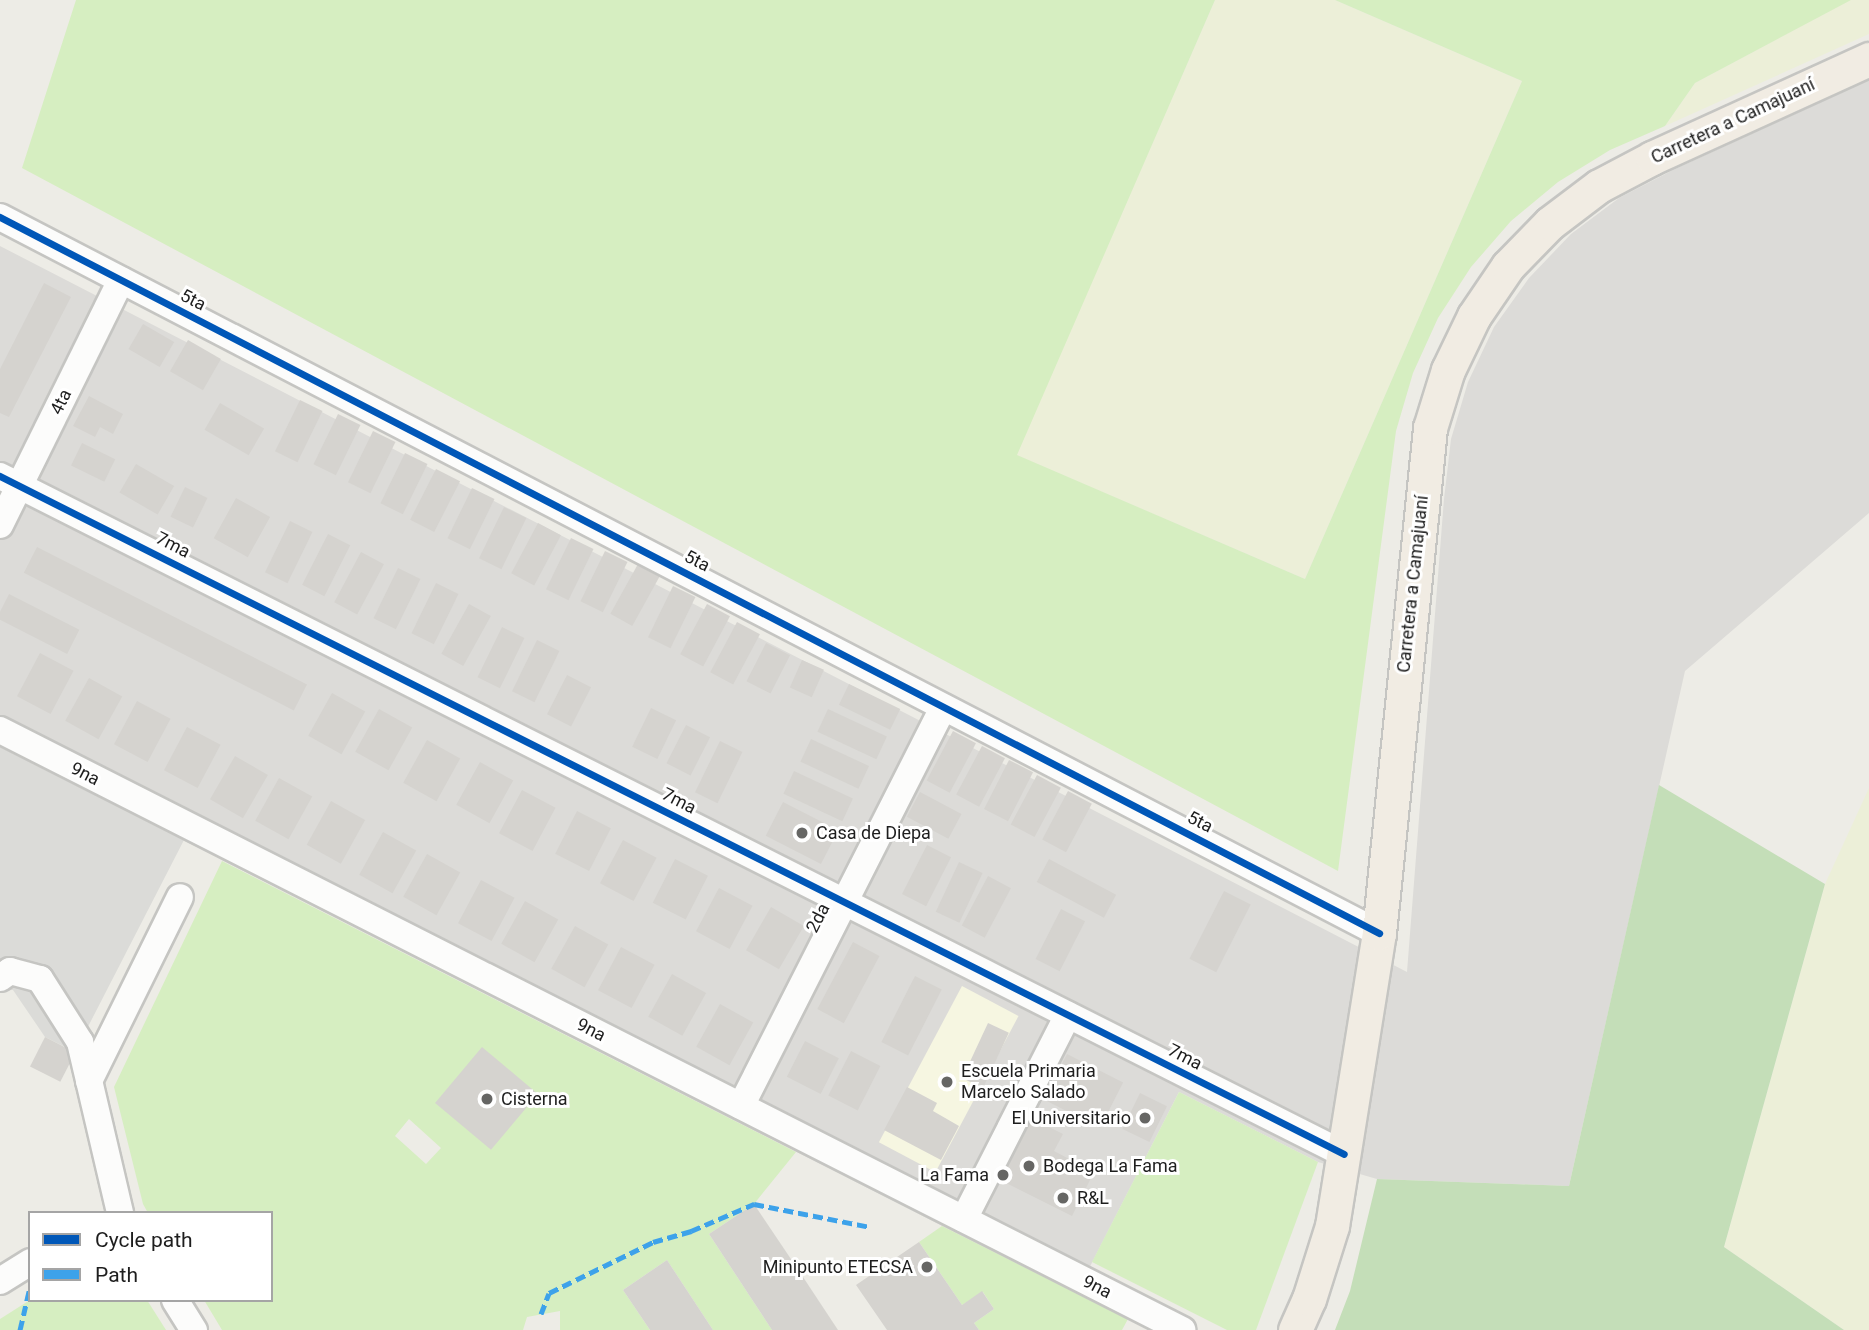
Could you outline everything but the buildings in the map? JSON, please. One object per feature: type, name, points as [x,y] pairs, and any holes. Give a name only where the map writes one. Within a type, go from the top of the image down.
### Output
[{"type":"main road","name":"Carretera a Camajuaní","points":[[1295,1330],[1309,1299],[1332,1227],[1344,1154],[1379,933],[1430,428],[1448,370],[1474,316],[1517,257],[1550,223],[1599,186],[1652,158],[1869,60]]},
{"type":"street","name":"5ta","points":[[0,217],[1379,933]]},
{"type":"street","name":"4ta","points":[[0,525],[10,481],[121,280]]},
{"type":"street","name":"7ma","points":[[10,481],[1344,1154]]},
{"type":"street","name":"2da","points":[[741,1106],[943,706]]},
{"type":"street","name":"9na","points":[[0,730],[1182,1330]]},
{"type":"street","points":[[89,1081],[180,897]]},
{"type":"street","points":[[0,978],[10,971],[40,979],[80,1042],[120,1211]]},
{"type":"street","points":[[964,1219],[1068,1015]]},
{"type":"street","points":[[0,1281],[28,1263]]},
{"type":"street","points":[[176,1302],[194,1330]]},
{"type":"shaded area","points":[[1215,0],[1335,0],[1522,81],[1305,579],[1016,455]]},
{"type":"shaded area","points":[[1850,0],[1869,0],[1869,34],[1665,126],[1695,83]]},
{"type":"shaded area","points":[[1869,80],[1869,513],[1685,671],[1569,1186],[1377,1179],[1318,1162],[1179,1092],[1076,1294],[0,747],[0,246],[1407,972],[1451,439],[1468,382],[1494,327],[1529,278],[1571,234],[1619,198],[1673,170]]},
{"type":"shaded area","points":[[0,747],[184,840],[75,1052],[45,1037],[13,990],[0,989]]},
{"type":"shaded area","points":[[1869,788],[1869,1330],[1844,1330],[1724,1247],[1825,884]]},
{"type":"shaded area","name":"Escuela Primaria Marcelo Salado","points":[[962,986],[1019,1016],[935,1172],[879,1142]]},
{"type":"green space","points":[[76,0],[1215,0],[1017,455],[1305,579],[1522,81],[1335,0],[1851,0],[1695,83],[1665,126],[1610,150],[1558,182],[1511,221],[1471,267],[1438,318],[1413,373],[1396,431],[1338,871],[22,168]]},
{"type":"green space","points":[[1659,785],[1825,884],[1724,1247],[1844,1330],[1335,1330],[1350,1291],[1377,1179],[1569,1186]]},
{"type":"green space","points":[[222,861],[796,1152],[754,1204],[709,1234],[772,1330],[713,1330],[667,1260],[623,1290],[650,1330],[560,1330],[560,1311],[527,1317],[523,1330],[222,1330],[205,1302],[273,1302],[273,1211],[147,1211],[114,1087]],"holes":[[[409,1119],[441,1148],[426,1164],[395,1136]]]},
{"type":"green space","points":[[1179,1092],[1318,1162],[1256,1330],[1227,1330],[1092,1262]]},
{"type":"green space","points":[[942,1226],[1128,1319],[1122,1330],[979,1330],[974,1323],[994,1309],[983,1292],[962,1305],[919,1242]]},
{"type":"green space","points":[[28,1301],[148,1302],[166,1330],[0,1330],[0,1319]]},
{"type":"marked path","points":[[541,1314],[549,1293],[653,1242],[691,1231],[754,1204],[870,1227]]},
{"type":"marked path","points":[[20,1330],[28,1296]]},
{"type":"cycle path","points":[[0,217],[1379,933]]},
{"type":"cycle path","points":[[0,476],[1344,1154]]},
{"type":"place","name":"Casa de Diepa","points":[[802,833]]},
{"type":"place","name":"Escuela Primaria Marcelo Salado","points":[[947,1082]]},
{"type":"place","name":"Cisterna","points":[[487,1099]]},
{"type":"place","name":"El Universitario","points":[[1145,1118]]},
{"type":"place","name":"Bodega La Fama","points":[[1029,1166]]},
{"type":"place","name":"La Fama","points":[[1003,1175]]},
{"type":"place","name":"R&L","points":[[1063,1198]]},
{"type":"place","name":"Minipunto ETECSA","points":[[927,1267]]}]
